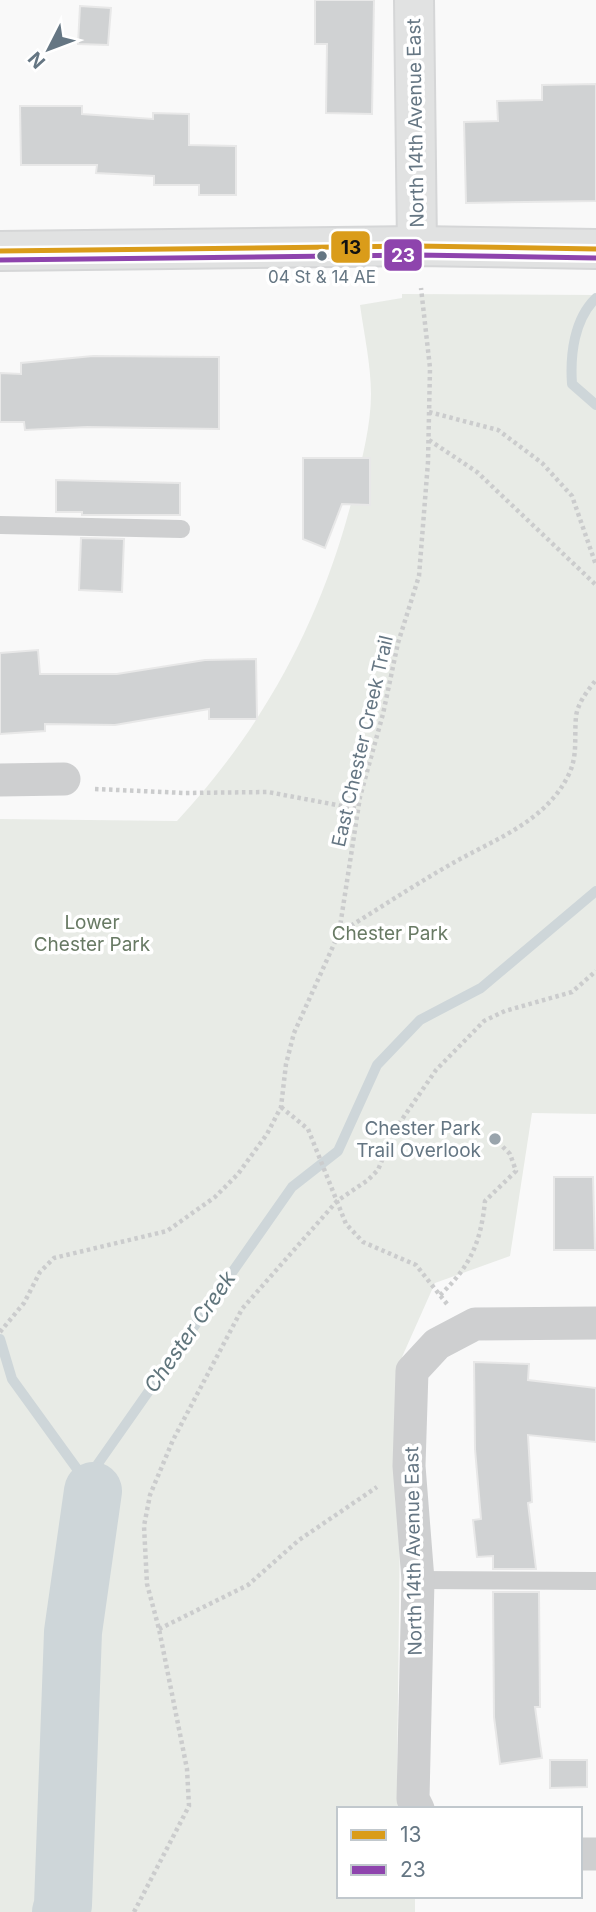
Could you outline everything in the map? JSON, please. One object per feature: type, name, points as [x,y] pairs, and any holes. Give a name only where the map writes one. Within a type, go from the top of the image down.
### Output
[{"type":"main road","name":"North 14th Avenue East","points":[[414,0],[417,246]]},
{"type":"main road","points":[[0,251],[417,246],[596,249]]},
{"type":"street","points":[[0,780],[64,779]]},
{"type":"street","points":[[451,1336],[475,1324],[596,1322]]},
{"type":"street","name":"North 14th Avenue East","points":[[417,1807],[413,1799],[418,1580],[409,1466],[412,1371],[451,1336]]},
{"type":"lane","points":[[0,525],[181,529]]},
{"type":"lane","points":[[418,1580],[596,1581]]},
{"type":"path","name":"East Chester Creek Trail","points":[[0,1332],[24,1303],[40,1272],[54,1258],[167,1231],[215,1197],[246,1164],[281,1107],[286,1064],[294,1033],[339,933],[358,809],[398,643],[419,576],[429,439],[430,368],[421,288]]},
{"type":"path","points":[[429,412],[498,430],[542,463],[572,496],[596,565]]},
{"type":"path","points":[[429,439],[477,472],[596,585]]},
{"type":"path","points":[[339,933],[454,863],[490,845],[528,821],[551,802],[570,773],[577,745],[576,715],[596,680]]},
{"type":"path","points":[[64,779],[87,788],[185,793],[268,792],[358,809]]},
{"type":"path","points":[[134,1912],[189,1806],[187,1769],[159,1629],[146,1584],[144,1526],[150,1495],[173,1440],[242,1309],[337,1201],[368,1180],[377,1170],[394,1130],[436,1070],[484,1021],[505,1011],[572,992],[596,971]]},
{"type":"path","points":[[281,1107],[307,1129],[346,1224],[363,1242],[416,1265],[440,1295],[451,1336]]},
{"type":"path","points":[[440,1295],[463,1274],[483,1221],[485,1201],[516,1171],[510,1154],[495,1139]]},
{"type":"path","points":[[159,1629],[248,1585],[299,1540],[409,1466]]},
{"type":"green space","name":"Chester Park","points":[[402,294],[596,295],[596,1114],[532,1113],[510,1256],[435,1283],[402,1357],[397,1779],[403,1807],[337,1807],[337,1898],[415,1898],[415,1912],[0,1912],[0,819],[177,821],[209,784],[238,746],[288,666],[309,624],[342,535],[363,454],[371,406],[370,372],[360,305],[402,298]]},
{"type":"building","points":[[315,0],[374,0],[372,114],[326,113],[327,44],[315,44]]},
{"type":"building","points":[[80,6],[111,8],[108,45],[78,44]]},
{"type":"building","points":[[596,84],[596,201],[466,203],[464,122],[498,121],[497,101],[542,100],[542,85]]},
{"type":"building","points":[[20,106],[82,106],[82,114],[153,119],[153,113],[189,114],[189,145],[236,146],[236,195],[199,195],[199,185],[154,185],[154,176],[96,173],[97,165],[21,165]]},
{"type":"building","points":[[93,356],[219,357],[219,429],[87,427],[25,430],[24,422],[0,422],[0,373],[21,374],[21,363]]},
{"type":"building","points":[[303,458],[370,458],[370,505],[342,504],[325,548],[303,539]]},
{"type":"building","points":[[56,480],[180,483],[180,515],[82,515],[82,512],[56,512]]},
{"type":"building","points":[[81,538],[124,539],[122,592],[79,590]]},
{"type":"building","points":[[38,650],[40,674],[117,674],[205,660],[256,659],[257,719],[209,719],[209,709],[115,725],[45,724],[45,731],[0,734],[0,653]]},
{"type":"building","points":[[554,1177],[593,1177],[595,1250],[554,1250]]},
{"type":"building","points":[[474,1362],[529,1364],[528,1380],[596,1388],[596,1442],[528,1435],[532,1502],[528,1503],[536,1569],[493,1569],[493,1556],[477,1557],[473,1520],[481,1519],[475,1449]]},
{"type":"building","points":[[493,1592],[539,1592],[540,1707],[535,1707],[542,1758],[500,1764],[494,1717]]},
{"type":"building","points":[[550,1760],[587,1760],[587,1787],[550,1788]]},
{"type":"waterway","name":"Chester Creek","points":[[596,298],[578,327],[572,373],[572,384],[596,405]]},
{"type":"waterway","name":"Chester Creek","points":[[93,1491],[97,1465],[292,1187],[338,1151],[377,1065],[420,1020],[481,988],[596,891]]},
{"type":"waterway","points":[[0,1339],[12,1379],[93,1491]]},
{"type":"waterway","name":"Chester Creek","points":[[61,1912],[73,1632],[93,1491]]},
{"type":"transit line","name":"13","points":[[0,251],[417,246],[596,249]]},
{"type":"transit line","name":"23","points":[[0,260],[417,255],[596,258]]},
{"type":"place","name":"04 St & 14 AE","points":[[322,256]]},
{"type":"place","name":"Chester Park Trail Overlook","points":[[495,1139]]},
{"type":"park label","name":"Lower Chester Park","points":[[92,933]]}]
